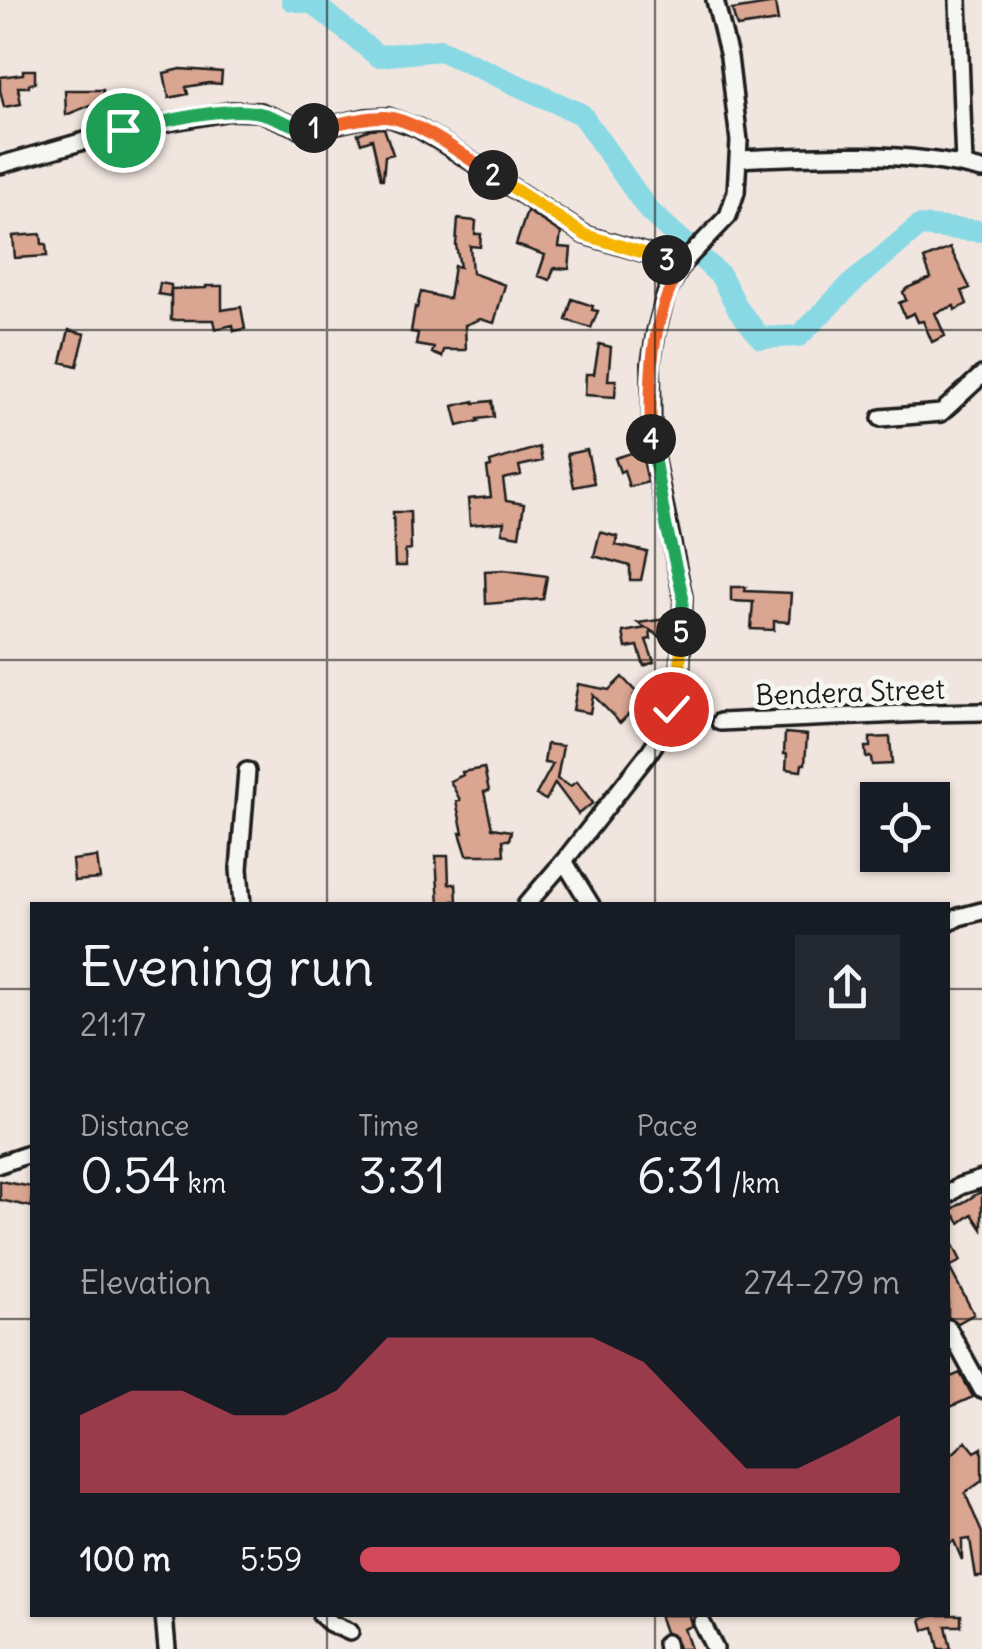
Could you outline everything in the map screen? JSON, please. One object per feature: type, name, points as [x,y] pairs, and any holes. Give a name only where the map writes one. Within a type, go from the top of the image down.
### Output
[{"type":"street","points":[[529,902],[648,754],[664,730],[680,680],[683,597],[652,448],[651,363],[666,294],[682,264],[728,216],[736,192],[739,141],[728,57],[714,0]]},
{"type":"street","points":[[958,0],[964,166]]},
{"type":"street","points":[[0,165],[123,130],[232,110],[260,112],[300,129],[388,117],[443,142],[585,235],[682,264]]},
{"type":"street","points":[[739,159],[868,155],[944,161],[982,170]]},
{"type":"street","points":[[881,418],[942,412],[982,375]]},
{"type":"street","name":"Bendera Street","points":[[720,722],[982,712]]},
{"type":"street","points":[[242,902],[239,869],[248,771]]},
{"type":"street","points":[[569,854],[591,902]]},
{"type":"street","points":[[950,922],[982,911]]},
{"type":"street","points":[[0,1164],[30,1153]]},
{"type":"street","points":[[950,1193],[982,1179]]},
{"type":"street","points":[[950,1332],[982,1390]]},
{"type":"street","points":[[164,1617],[168,1649]]},
{"type":"street","points":[[324,1617],[350,1632]]},
{"type":"street","points":[[702,1623],[714,1649]]},
{"type":"building","points":[[775,3],[778,21],[737,27],[732,10]]},
{"type":"building","points":[[181,69],[222,72],[221,84],[186,87],[188,94],[169,98],[164,73]]},
{"type":"building","points":[[23,70],[35,70],[35,83],[18,87],[21,104],[4,107],[0,77],[23,74]]},
{"type":"building","points":[[65,90],[103,90],[105,110],[112,109],[113,121],[92,123],[91,105],[66,115]]},
{"type":"building","points":[[384,128],[393,154],[385,156],[381,179],[372,139],[361,143],[358,134]]},
{"type":"building","points":[[527,211],[561,233],[559,247],[571,248],[569,269],[554,268],[550,280],[538,276],[545,255],[516,245]]},
{"type":"building","points":[[458,219],[476,221],[475,234],[481,234],[480,247],[470,246],[472,273],[505,285],[494,323],[480,319],[465,325],[466,350],[444,350],[442,357],[432,353],[434,348],[416,345],[418,333],[411,332],[421,292],[449,299],[454,266],[460,267],[456,245]]},
{"type":"building","points":[[41,234],[47,256],[15,258],[13,236]]},
{"type":"building","points":[[950,248],[970,288],[962,291],[967,304],[935,313],[945,336],[932,342],[923,321],[918,322],[914,313],[905,317],[899,303],[906,300],[903,292],[907,288],[931,278],[924,259]]},
{"type":"building","points":[[160,283],[171,285],[170,296],[158,294]]},
{"type":"building","points":[[222,286],[222,310],[241,307],[245,329],[234,331],[233,325],[216,329],[214,320],[171,320],[171,289]]},
{"type":"building","points":[[572,299],[598,311],[591,328],[566,320]]},
{"type":"building","points":[[69,330],[85,334],[77,366],[61,362]]},
{"type":"building","points":[[599,344],[611,347],[608,380],[616,380],[615,397],[585,395],[586,374],[594,374]]},
{"type":"building","points":[[492,401],[494,417],[458,426],[453,406]]},
{"type":"building","points":[[539,447],[542,461],[519,466],[521,475],[503,479],[506,501],[524,504],[519,536],[502,533],[504,522],[470,525],[468,499],[491,497],[487,468],[491,467],[490,462]]},
{"type":"building","points":[[587,450],[594,483],[574,487],[567,454]]},
{"type":"building","points":[[641,450],[648,482],[629,487],[615,458]]},
{"type":"building","points":[[393,512],[410,512],[411,550],[405,551],[406,566],[395,566]]},
{"type":"building","points":[[600,532],[618,537],[616,545],[647,552],[641,580],[630,580],[630,566],[594,556]]},
{"type":"building","points":[[485,571],[547,576],[543,599],[486,604]]},
{"type":"building","points":[[731,587],[791,593],[789,622],[774,621],[774,630],[751,629],[753,602],[731,601]]},
{"type":"building","points":[[667,619],[668,630],[661,631],[662,638],[650,630],[651,639],[646,640],[654,662],[644,666],[638,646],[626,648],[623,632],[646,628],[638,623]]},
{"type":"building","points":[[622,677],[641,702],[620,723],[593,695],[590,713],[573,710],[578,684],[609,690]]},
{"type":"building","points":[[785,733],[807,735],[801,771],[786,769]]},
{"type":"building","points":[[890,737],[892,764],[872,765],[865,747],[870,747],[870,738]]},
{"type":"building","points":[[547,744],[563,746],[557,779],[570,786],[577,782],[593,803],[578,814],[555,783],[546,800],[536,795],[553,764],[544,763]]},
{"type":"building","points":[[484,768],[489,791],[484,792],[492,828],[511,831],[509,840],[503,840],[504,855],[467,855],[460,833],[456,801],[460,800],[450,781],[462,772]]},
{"type":"building","points":[[436,856],[448,856],[449,884],[456,884],[457,901],[439,902]]},
{"type":"building","points":[[97,857],[100,879],[74,881],[72,860]]},
{"type":"building","points":[[0,1181],[30,1187],[30,1207],[0,1200]]},
{"type":"building","points":[[982,1191],[982,1229],[972,1214],[960,1223],[951,1210]]},
{"type":"building","points":[[950,1239],[961,1261],[950,1266]]},
{"type":"building","points":[[950,1269],[974,1314],[958,1323],[950,1318]]},
{"type":"building","points":[[960,1373],[973,1397],[950,1407],[950,1377]]},
{"type":"building","points":[[966,1441],[975,1452],[982,1448],[982,1481],[965,1493],[982,1533],[982,1577],[976,1577],[970,1539],[962,1540],[962,1560],[954,1541],[950,1543],[950,1456]]},
{"type":"building","points":[[961,1615],[961,1626],[946,1626],[951,1649],[939,1649],[934,1627],[924,1630],[921,1619]]},
{"type":"building","points":[[660,1617],[690,1617],[691,1626],[684,1629],[691,1649],[678,1649],[675,1637],[665,1632]]},
{"type":"waterway","points":[[292,0],[314,4],[378,56],[440,50],[581,114],[649,211],[721,276],[738,309],[761,338],[799,336],[851,284],[919,226],[982,231]]},
{"type":"route","points":[[123,130],[232,110],[260,112],[300,129],[388,117],[443,142],[585,235],[682,264],[660,310],[650,395],[652,448],[683,597],[680,680],[671,709]]}]
